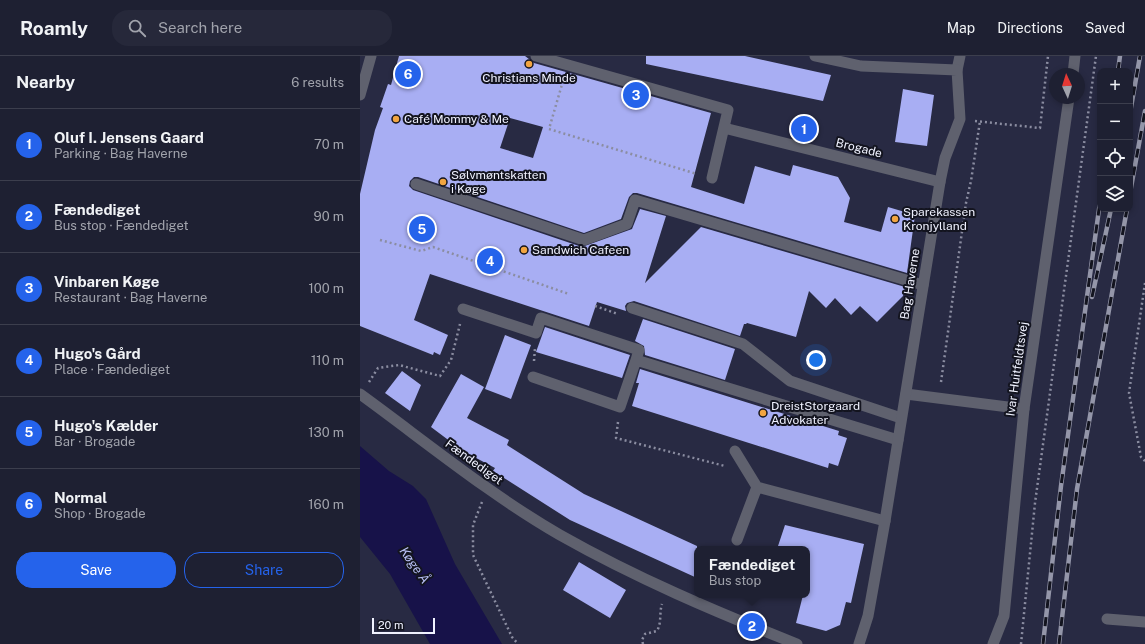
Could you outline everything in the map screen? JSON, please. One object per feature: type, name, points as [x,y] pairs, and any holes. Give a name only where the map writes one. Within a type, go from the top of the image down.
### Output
[{"type":"street","points":[[360,95],[372,56]]},
{"type":"street","points":[[536,56],[728,110],[712,178]]},
{"type":"street","points":[[815,56],[861,66],[957,70]]},
{"type":"street","name":"Bag Haverne","points":[[859,644],[868,616],[885,521],[940,182],[946,158],[960,119],[957,70],[960,56]]},
{"type":"street","points":[[1074,68],[1075,56]]},
{"type":"street","name":"Ivar Huitfeldtsvej","points":[[993,644],[1004,616],[1024,409],[1068,104]]},
{"type":"street","name":"Brogade","points":[[724,128],[940,182]]},
{"type":"street","points":[[416,184],[584,240],[627,224],[635,200],[923,285]]},
{"type":"street","points":[[632,308],[743,344],[790,381],[902,418]]},
{"type":"street","points":[[463,309],[536,333],[541,318],[639,350],[620,407],[533,377]]},
{"type":"street","points":[[636,360],[898,440]]},
{"type":"street","name":"Fændediget","points":[[360,394],[487,489],[560,535],[666,589],[797,644]]},
{"type":"street","points":[[906,394],[1024,409]]},
{"type":"street","points":[[735,451],[757,487],[885,521]]},
{"type":"street","points":[[737,540],[757,487]]},
{"type":"street","points":[[1107,619],[1145,622]]},
{"type":"path","points":[[960,119],[1040,128],[1048,56]]},
{"type":"path","points":[[1020,644],[1035,503],[1096,56]]},
{"type":"path","points":[[568,65],[549,129],[712,178]]},
{"type":"path","points":[[939,398],[966,202],[972,181],[980,122]]},
{"type":"path","points":[[380,240],[421,251],[433,246],[569,294]]},
{"type":"path","points":[[1145,283],[1129,393],[1140,457],[1145,461]]},
{"type":"path","points":[[595,306],[622,315],[632,308]]},
{"type":"path","points":[[360,394],[378,368],[398,366],[440,376],[451,360],[463,309]]},
{"type":"path","points":[[533,377],[536,333]]},
{"type":"path","points":[[620,407],[616,438],[747,471]]},
{"type":"path","points":[[487,489],[473,524],[473,555],[512,637],[518,644]]},
{"type":"path","points":[[643,644],[642,640],[645,634],[657,631],[660,624],[660,611],[666,589]]},
{"type":"water","name":"Køge Å","points":[[360,446],[389,471],[413,486],[426,499],[455,564],[502,644],[430,644],[390,574],[360,537]]},
{"type":"building","points":[[399,56],[525,56],[534,63],[711,113],[691,187],[744,204],[755,166],[790,176],[793,165],[838,177],[850,198],[844,222],[881,232],[888,207],[915,215],[907,273],[637,193],[633,193],[629,197],[621,219],[584,233],[418,177],[414,177],[410,181],[409,186],[413,190],[582,247],[632,229],[640,209],[666,216],[645,283],[701,227],[905,287],[903,296],[877,322],[860,306],[851,315],[835,298],[826,308],[809,291],[796,337],[747,323],[744,324],[740,336],[634,301],[627,303],[625,306],[626,311],[597,302],[589,326],[430,274],[414,320],[448,335],[440,355],[434,352],[433,355],[360,326],[360,194],[375,130],[383,108],[380,107],[388,84],[391,85]],"holes":[[[510,118],[543,127],[533,158],[500,148]]]},
{"type":"building","points":[[646,56],[745,56],[831,75],[823,101],[646,64]]},
{"type":"building","points":[[903,89],[934,95],[927,146],[895,142]]},
{"type":"building","points":[[643,319],[735,349],[725,380],[645,355],[644,346],[635,341]]},
{"type":"building","points":[[545,327],[630,355],[622,378],[536,352]]},
{"type":"building","points":[[505,335],[531,345],[511,399],[485,389]]},
{"type":"building","points":[[640,369],[839,431],[838,435],[847,438],[838,466],[829,463],[828,468],[632,406],[639,383],[636,383]]},
{"type":"building","points":[[402,371],[421,385],[410,411],[385,393]]},
{"type":"building","points":[[461,374],[484,387],[467,418],[509,440],[507,445],[584,494],[697,546],[694,546],[694,577],[570,520],[493,471],[495,468],[463,451],[431,427]]},
{"type":"building","points":[[785,525],[864,544],[851,603],[846,602],[840,625],[826,631],[796,623],[802,598],[810,598],[810,546],[778,546]]},
{"type":"building","points":[[579,562],[626,590],[610,618],[563,590]]},
{"type":"railway","points":[[1118,68],[1120,56]]},
{"type":"railway","points":[[1132,104],[1140,56]]},
{"type":"railway","points":[[1133,177],[1145,111]]},
{"type":"railway","points":[[1043,644],[1061,486],[1099,212]]},
{"type":"railway","points":[[1092,297],[1110,212]]},
{"type":"railway","points":[[1059,644],[1077,489],[1126,212]]},
{"type":"place","name":"Christians Minde","points":[[529,64]]},
{"type":"place","name":"Normal","points":[[408,74]]},
{"type":"place","name":"Vinbaren Køge","points":[[636,95]]},
{"type":"place","name":"Café Mommy & Me","points":[[396,119]]},
{"type":"place","name":"Oluf I. Jensens Gaard","points":[[804,129]]},
{"type":"place","name":"Sølvmøntskatten i Køge","points":[[443,182]]},
{"type":"place","name":"Sparekassen Kronjylland","points":[[895,219]]},
{"type":"place","name":"Hugo's Kælder","points":[[422,229]]},
{"type":"place","name":"Sandwich Cafeen","points":[[524,250]]},
{"type":"place","name":"Hugo's Gård","points":[[490,261]]},
{"type":"place","name":"DreistStorgaard Advokater","points":[[763,413]]},
{"type":"place","name":"Fændediget","points":[[752,626]]}]
